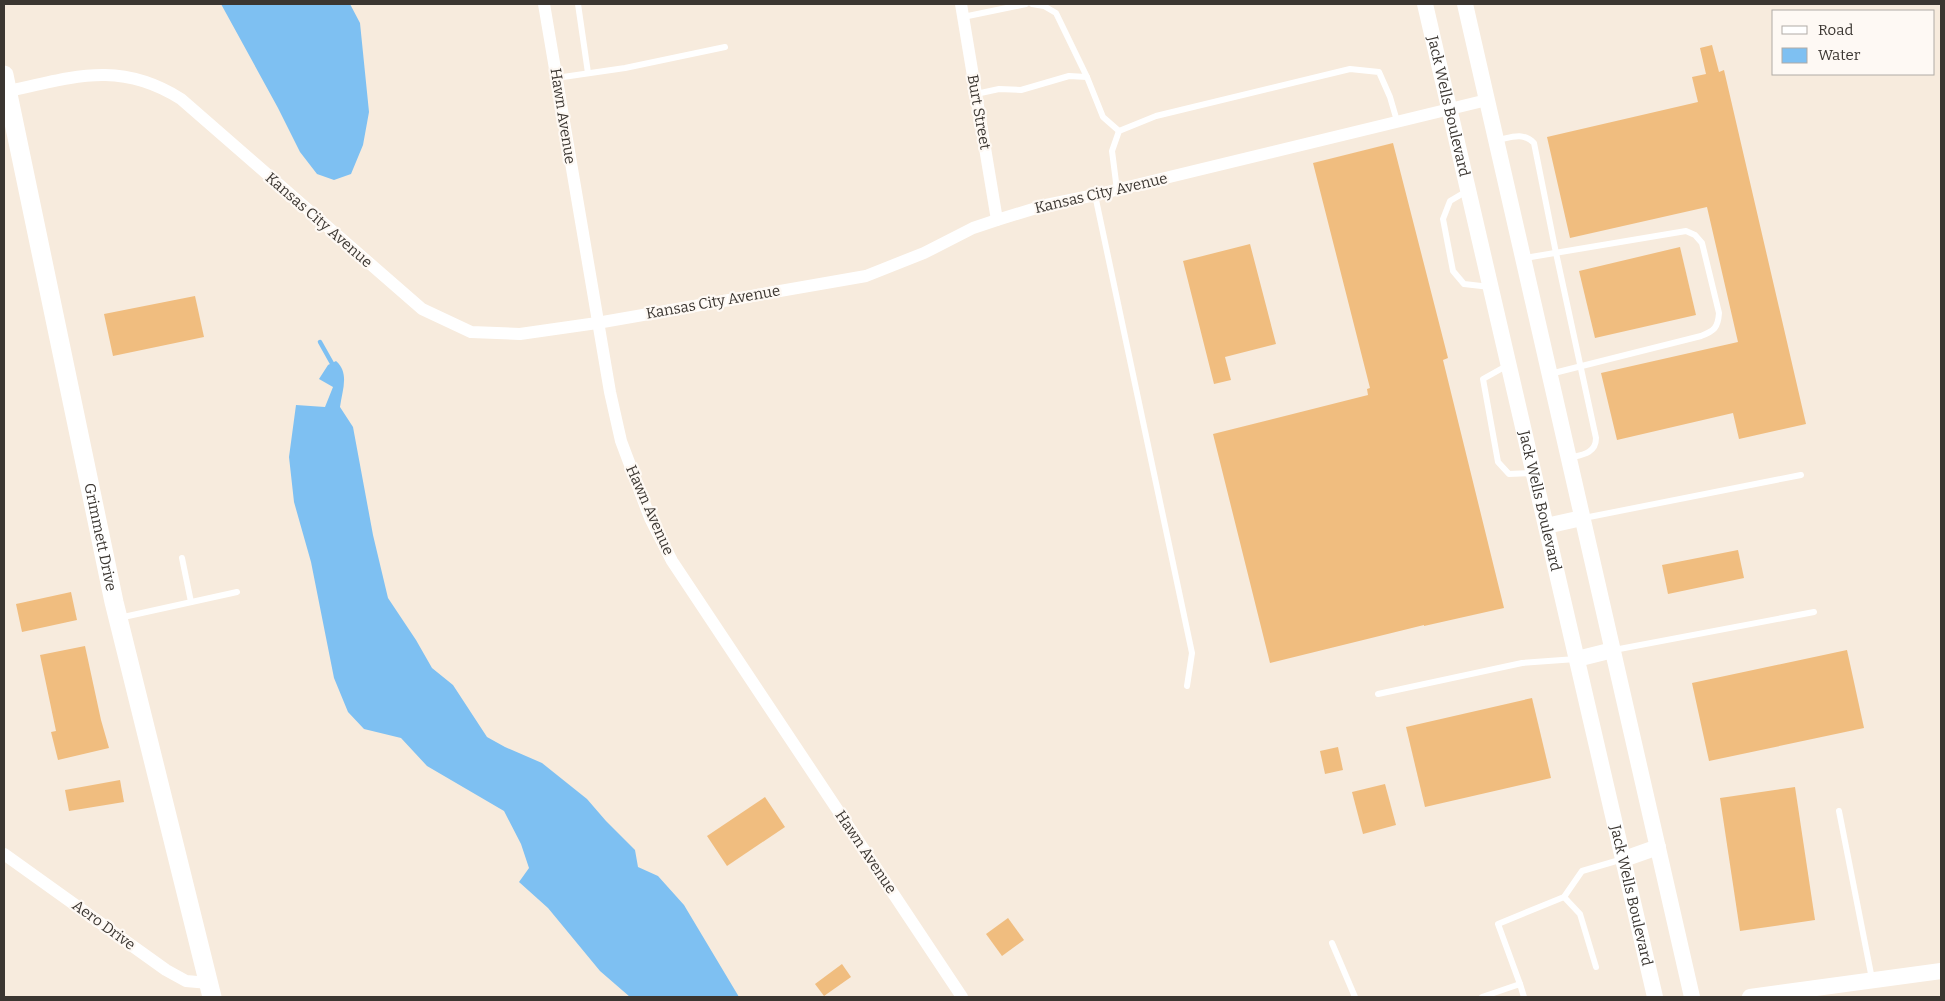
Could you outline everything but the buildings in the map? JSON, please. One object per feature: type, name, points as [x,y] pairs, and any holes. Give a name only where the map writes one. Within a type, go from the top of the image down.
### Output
[{"type":"main road","name":"Grimmett Drive","points":[[5,86],[118,618],[211,990]]},
{"type":"street","name":"Hawn Avenue","points":[[544,4],[597,323],[621,441],[650,518],[672,561],[962,997]]},
{"type":"street","name":"Burt Street","points":[[961,4],[997,220]]},
{"type":"street","name":"Jack Wells Boulevard","points":[[1425,4],[1655,997]]},
{"type":"street","points":[[1465,4],[1692,997]]},
{"type":"street","name":"Kansas City Avenue","points":[[5,86],[103,74],[128,76],[152,83],[181,99],[422,309],[471,332],[520,334],[597,323],[866,276],[924,253],[973,228],[1046,205],[1117,190],[1487,100]]},
{"type":"street","points":[[1546,526],[1582,518]]},
{"type":"street","points":[[1577,659],[1613,650]]},
{"type":"street","points":[[1624,859],[1658,847]]},
{"type":"street","name":"Aero Drive","points":[[4,854],[166,970],[186,981],[211,990]]},
{"type":"street","points":[[1750,997],[1941,971]]},
{"type":"lane","points":[[578,4],[588,73]]},
{"type":"lane","points":[[963,17],[1026,4]]},
{"type":"lane","points":[[1032,4],[1044,6],[1056,13],[1088,77],[1103,118],[1119,131]]},
{"type":"lane","points":[[556,78],[625,68],[725,47]]},
{"type":"lane","points":[[1117,190],[1112,151],[1119,131],[1156,116],[1350,69],[1379,72],[1390,97],[1397,121]]},
{"type":"lane","points":[[976,94],[999,89],[1021,90],[1069,76],[1088,77]]},
{"type":"lane","points":[[1496,141],[1518,135],[1528,138],[1534,143],[1596,443],[1590,452],[1569,458]]},
{"type":"lane","points":[[1468,191],[1450,201],[1443,219],[1453,271],[1464,284],[1491,287]]},
{"type":"lane","points":[[1095,195],[1192,653],[1186,686]]},
{"type":"lane","points":[[1524,259],[1686,231],[1696,235],[1702,243],[1719,313],[1719,323],[1713,331],[1701,336],[1550,374]]},
{"type":"lane","points":[[1509,364],[1483,379],[1498,462],[1509,474],[1534,474]]},
{"type":"lane","points":[[1582,518],[1802,475]]},
{"type":"lane","points":[[182,558],[191,602]]},
{"type":"lane","points":[[118,618],[237,592]]},
{"type":"lane","points":[[1613,650],[1814,612]]},
{"type":"lane","points":[[1378,694],[1522,663],[1577,659]]},
{"type":"lane","points":[[1839,811],[1872,980]]},
{"type":"lane","points":[[1524,997],[1498,924],[1564,897],[1582,871],[1624,859]]},
{"type":"lane","points":[[1564,897],[1580,914],[1596,967]]},
{"type":"lane","points":[[1332,943],[1355,997]]},
{"type":"lane","points":[[1482,997],[1520,984]]},
{"type":"water","points":[[221,4],[350,4],[360,23],[369,112],[363,145],[351,174],[334,180],[317,174],[300,152]]},
{"type":"water","points":[[336,361],[343,371],[344,377],[340,407],[353,427],[373,535],[388,598],[432,668],[453,685],[487,737],[542,763],[587,799],[635,850],[638,867],[658,876],[684,905],[739,997],[630,997],[600,971],[548,908],[519,882],[529,868],[521,844],[504,811],[427,766],[401,738],[364,729],[348,712],[334,678],[311,562],[294,502],[289,457],[296,405],[325,407],[333,387],[319,379],[328,365]]},
{"type":"waterway","points":[[320,342],[334,367]]}]
